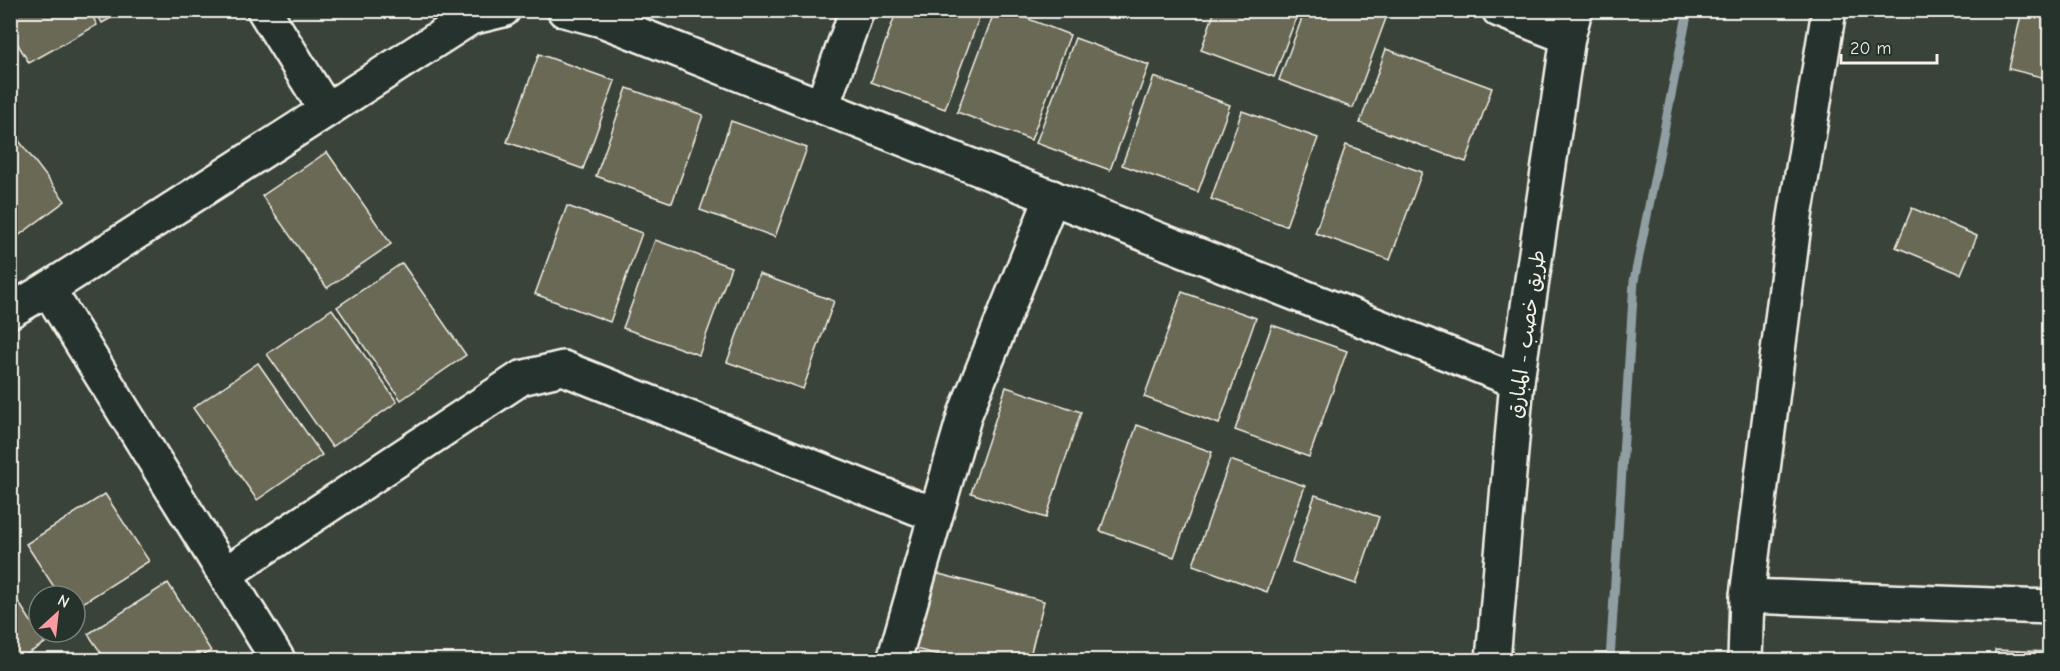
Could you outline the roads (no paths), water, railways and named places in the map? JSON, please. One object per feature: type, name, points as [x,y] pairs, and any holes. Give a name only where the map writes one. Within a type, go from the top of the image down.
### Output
[{"type":"street","points":[[264,10],[326,110]]},
{"type":"street","points":[[10,311],[48,289],[470,18],[503,10]]},
{"type":"street","points":[[564,10],[602,20],[1517,381]]},
{"type":"street","points":[[822,106],[857,10]]},
{"type":"street","points":[[1499,10],[1571,24]]},
{"type":"street","points":[[1745,660],[1747,596],[1795,217],[1829,10]]},
{"type":"street","name":"طريق خصب - المبارق","points":[[1493,660],[1517,381],[1571,24]]},
{"type":"street","points":[[894,660],[965,414],[1052,197]]},
{"type":"street","points":[[48,289],[278,660]]},
{"type":"street","points":[[225,574],[521,378],[563,368],[917,508],[936,512]]},
{"type":"street","points":[[1747,596],[2049,607]]},
{"type":"waterway","points":[[1610,660],[1634,281],[1688,10]]}]
